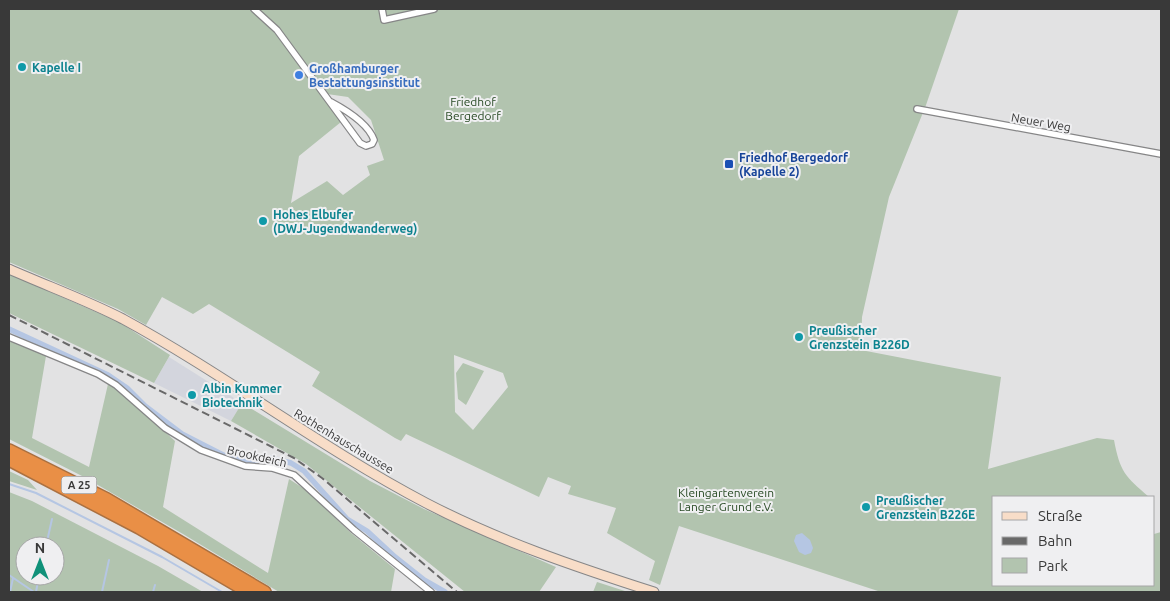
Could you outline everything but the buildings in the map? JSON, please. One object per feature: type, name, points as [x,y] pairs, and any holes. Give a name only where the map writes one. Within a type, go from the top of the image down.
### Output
[{"type":"highway","name":"A 25","points":[[10,453],[248,592]]},
{"type":"highway","name":"A 25","points":[[10,453],[107,499],[265,592]]},
{"type":"main road","name":"Rothenhauschaussee","points":[[9,269],[127,322],[360,466],[463,521],[548,556],[654,592]]},
{"type":"street","points":[[254,9],[277,30],[360,143],[366,146],[372,144],[374,140],[370,131],[344,109],[331,102]]},
{"type":"street","points":[[382,9],[384,20],[434,9]]},
{"type":"street","name":"Neuer Weg","points":[[916,110],[1161,154]]},
{"type":"street","name":"Brookdeich","points":[[9,337],[98,374],[116,385],[165,428],[201,450],[245,466],[272,468],[294,475],[354,530],[431,592]]},
{"type":"shaded area","points":[[169,357],[242,403],[231,421],[154,383]]},
{"type":"green space","points":[[9,9],[250,9],[276,33],[341,122],[299,156],[291,203],[327,181],[343,195],[370,175],[367,166],[384,160],[371,120],[348,97],[327,94],[280,30],[259,9],[959,9],[926,105],[889,197],[862,317],[861,350],[1001,377],[988,469],[1097,438],[1114,440],[1121,467],[1134,484],[1148,496],[992,496],[992,586],[1155,586],[1155,534],[1161,532],[1161,592],[881,592],[679,526],[660,585],[649,580],[655,561],[607,533],[616,508],[568,494],[571,486],[548,477],[539,497],[406,434],[401,441],[395,438],[312,386],[320,372],[209,304],[193,314],[162,297],[146,325],[118,309],[9,262]],"holes":[[[454,355],[503,373],[508,387],[473,430],[455,412]]]},
{"type":"green space","points":[[9,274],[119,322],[170,355],[154,383],[9,313]]},
{"type":"green space","points":[[9,340],[46,356],[32,438],[89,467],[108,384],[123,393],[175,441],[163,507],[268,573],[289,479],[306,490],[351,533],[395,569],[391,592],[279,592],[84,477],[9,439]]},
{"type":"green space","points":[[463,363],[484,371],[466,405],[458,399],[456,373]]},
{"type":"green space","points":[[242,403],[370,481],[424,509],[556,567],[539,592],[465,592],[306,464],[231,421]]},
{"type":"green space","points":[[9,471],[28,480],[37,490],[9,481]]},
{"type":"green space","points":[[9,492],[32,501],[158,566],[203,592],[9,592]]},
{"type":"green space","points":[[597,582],[628,592],[593,592]]},
{"type":"water","points":[[802,533],[810,540],[813,548],[811,553],[805,555],[799,552],[794,541],[796,535]]},
{"type":"waterway","points":[[9,329],[108,375],[127,388],[145,406],[182,434],[225,456],[251,462],[270,458],[291,463],[304,471],[347,519],[367,531],[424,580],[445,592]]},
{"type":"waterway","points":[[9,484],[36,493],[162,557],[222,592]]},
{"type":"waterway","points":[[48,536],[52,519]]},
{"type":"waterway","points":[[102,592],[109,560]]},
{"type":"waterway","points":[[9,575],[34,592]]},
{"type":"waterway","points":[[10,592],[13,578]]},
{"type":"waterway","points":[[153,592],[155,585]]},
{"type":"waterway","points":[[36,592],[37,586]]},
{"type":"railway","points":[[9,315],[294,458],[322,478],[457,592]]},
{"type":"place","name":"Kapelle I","points":[[22,67]]},
{"type":"place","name":"Großhamburger Bestattungsinstitut","points":[[299,75]]},
{"type":"place","name":"Friedhof Bergedorf (Kapelle 2)","points":[[729,164]]},
{"type":"place","name":"Hohes Elbufer (DWJ-Jugendwanderweg)","points":[[263,221]]},
{"type":"place","name":"Preußischer Grenzstein B226D","points":[[799,337]]},
{"type":"place","name":"Albin Kummer Biotechnik","points":[[192,395]]},
{"type":"place","name":"Preußischer Grenzstein B226E","points":[[866,507]]},
{"type":"park label","name":"Friedhof Bergedorf","points":[[473,108]]},
{"type":"park label","name":"Kleingartenverein Langer Grund e.V.","points":[[726,499]]}]
